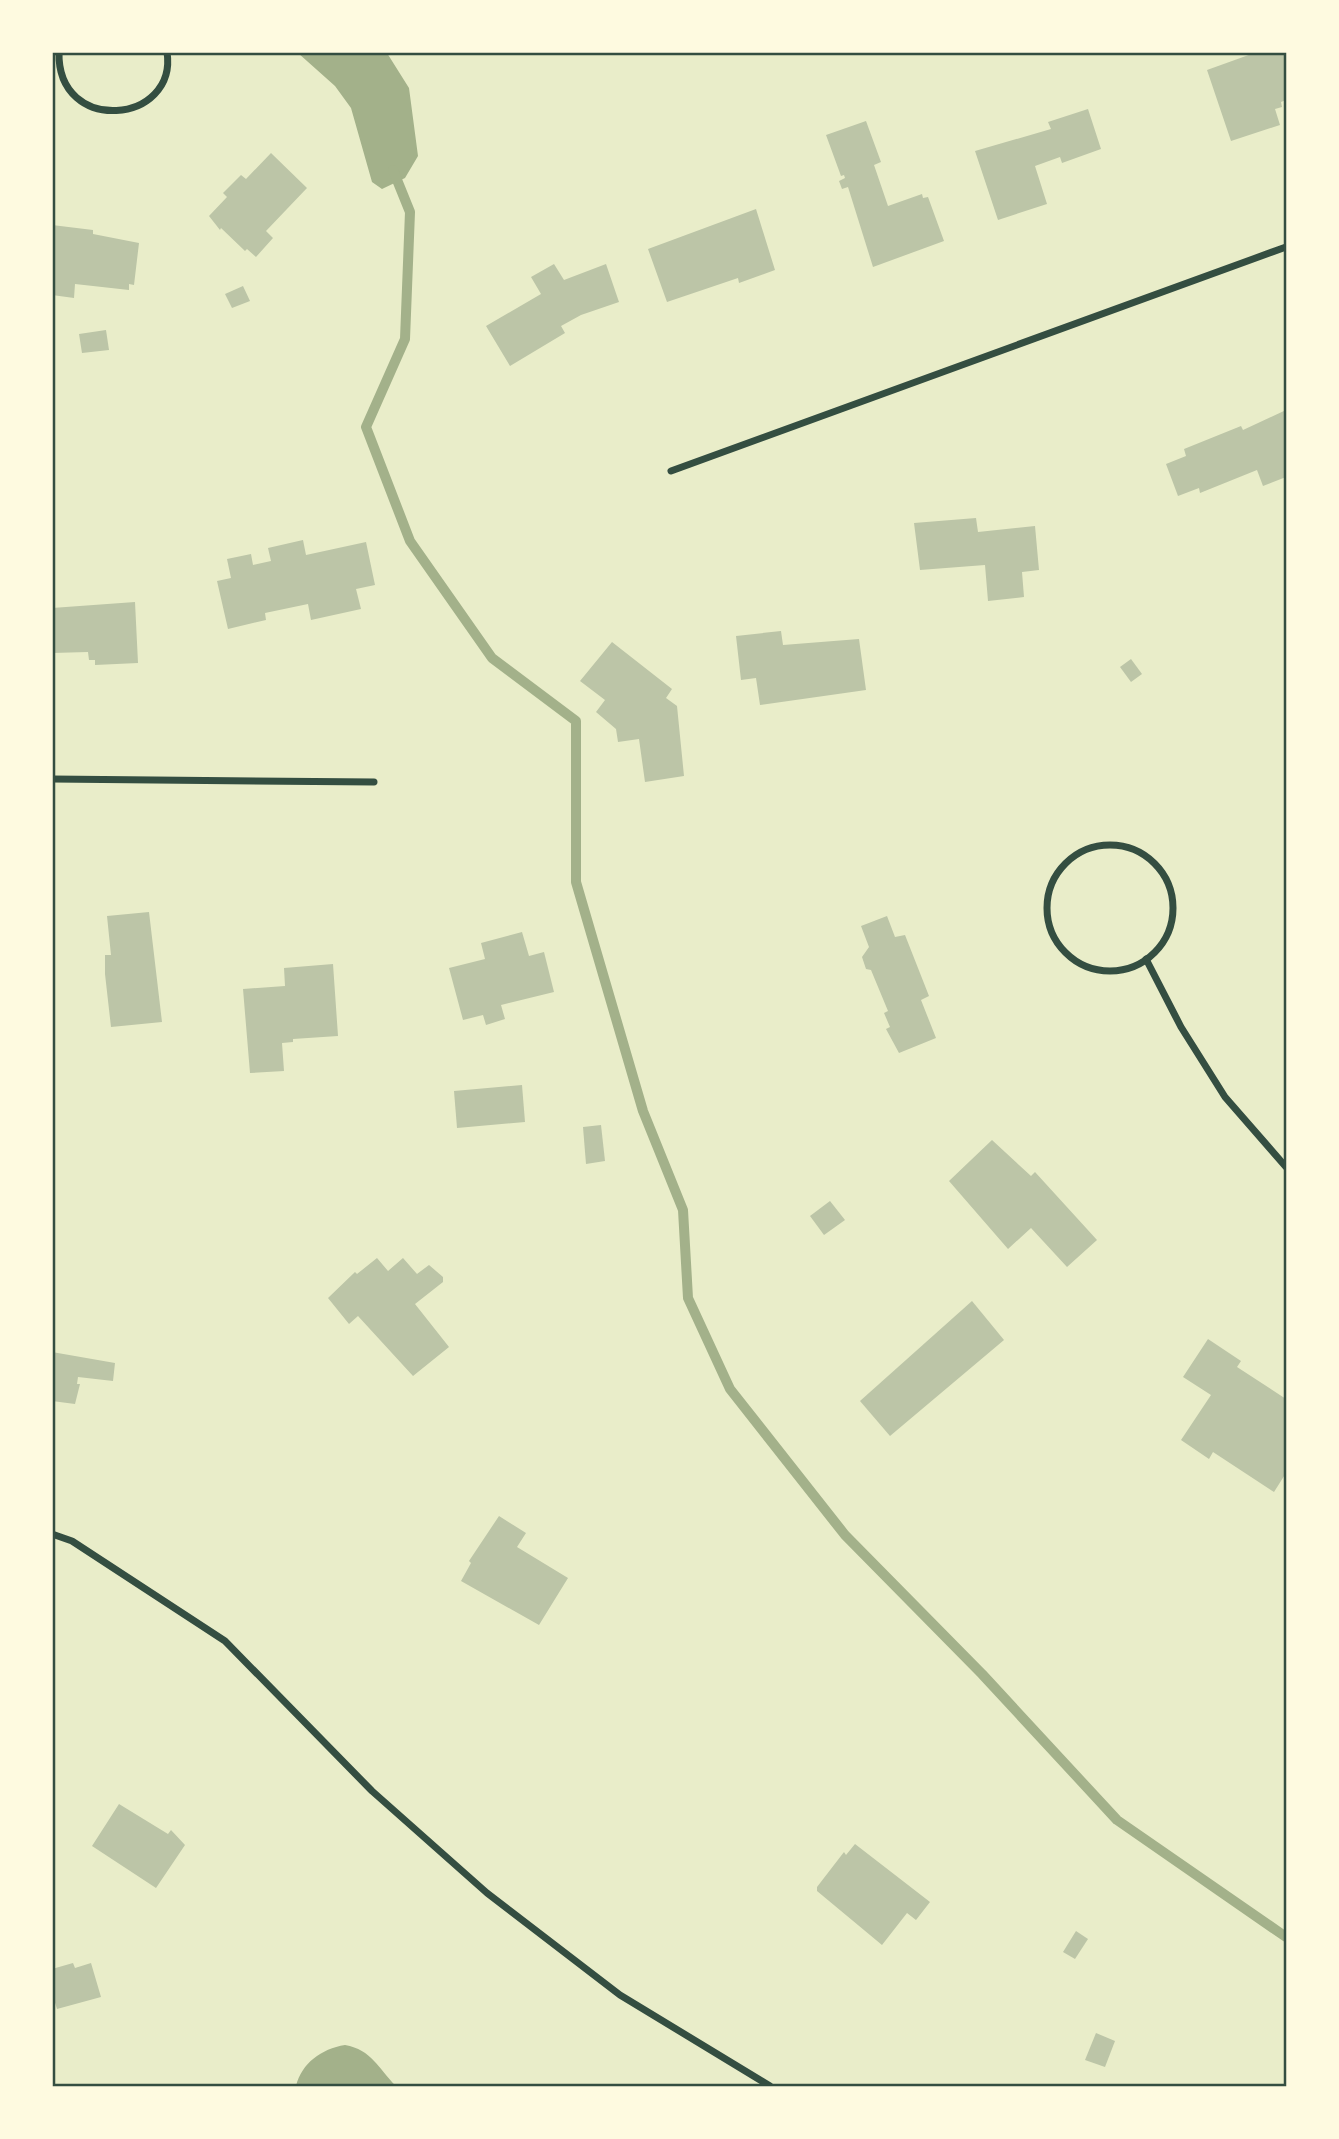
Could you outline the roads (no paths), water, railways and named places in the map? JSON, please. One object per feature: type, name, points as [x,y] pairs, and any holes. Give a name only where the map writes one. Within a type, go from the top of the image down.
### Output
[{"type":"street","points":[[59,52],[55,66],[64,83],[89,107],[106,111],[124,111],[141,104],[156,92],[165,76],[167,52]]},
{"type":"street","points":[[671,471],[1286,247]]},
{"type":"street","points":[[52,779],[374,782]]},
{"type":"street","points":[[1104,845],[1126,846],[1146,856],[1162,872],[1173,903],[1171,924],[1162,944],[1146,959],[1115,971],[1093,968],[1073,959],[1058,944],[1048,923],[1047,902],[1058,871],[1073,856],[1104,845]]},
{"type":"street","points":[[1146,959],[1181,1027],[1225,1097],[1286,1167]]},
{"type":"street","points":[[52,1534],[72,1541],[225,1642],[372,1791],[486,1894],[620,1994],[770,2087]]},
{"type":"waterway","points":[[393,170],[410,212],[405,339],[366,427],[410,541],[492,658],[576,721],[576,882],[643,1111],[683,1210],[688,1298],[730,1389],[845,1535],[982,1674],[1117,1820],[1286,1937]]}]
